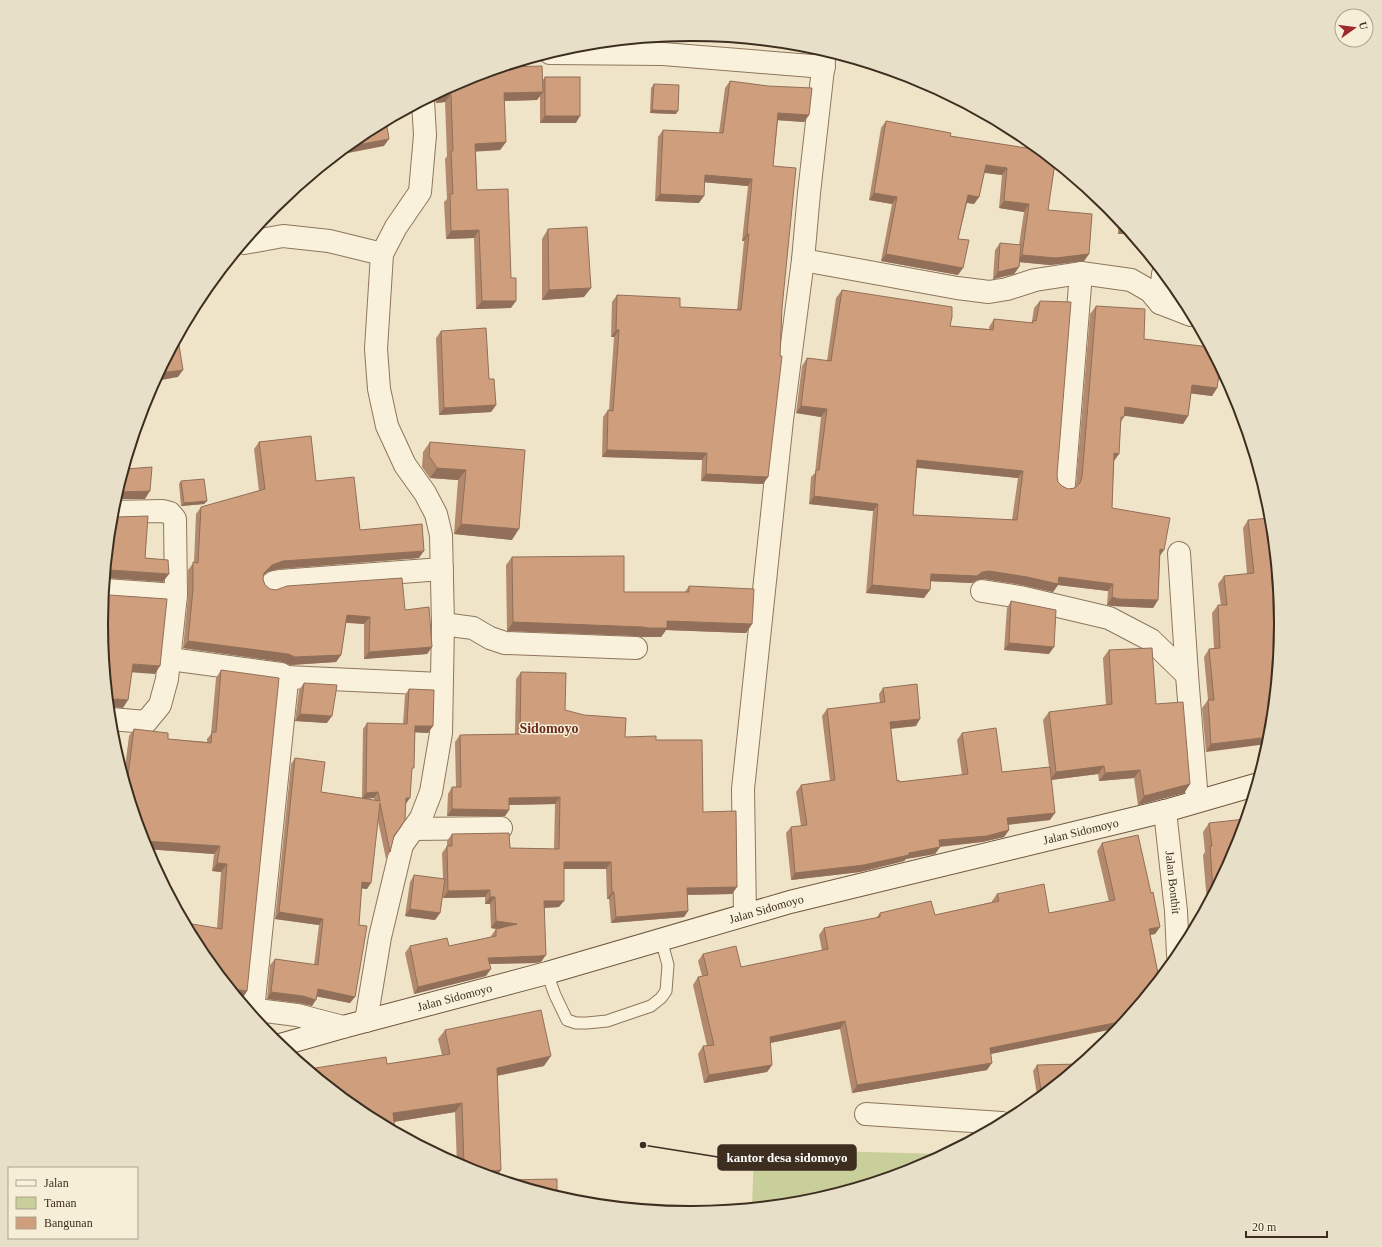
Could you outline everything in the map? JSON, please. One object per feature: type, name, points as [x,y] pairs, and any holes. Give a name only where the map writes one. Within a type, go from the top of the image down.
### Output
[{"type":"street","points":[[572,53],[663,54],[824,59],[803,260],[782,420],[743,789],[745,914]]},
{"type":"street","points":[[366,1022],[380,936],[400,853],[402,846],[421,818],[431,792],[441,733],[441,535],[436,514],[425,493],[405,465],[387,426],[378,389],[376,349],[382,254],[396,227],[420,192],[425,135],[423,106]]},
{"type":"street","points":[[251,242],[283,236],[329,241],[382,254]]},
{"type":"street","points":[[803,260],[957,288],[989,292],[1007,289],[1035,280],[1081,273],[1131,280],[1150,291],[1160,303],[1182,311]]},
{"type":"street","points":[[1064,484],[1081,273]]},
{"type":"street","points":[[1160,303],[1163,283]]},
{"type":"street","points":[[117,719],[146,722],[160,705],[168,679],[176,595],[175,519],[170,512],[120,512]]},
{"type":"street","points":[[1179,553],[1197,801]]},
{"type":"street","points":[[270,585],[274,582],[280,581],[442,569]]},
{"type":"street","points":[[110,590],[176,595]]},
{"type":"street","points":[[982,591],[1020,597],[1109,618],[1151,640],[1187,675]]},
{"type":"street","points":[[442,624],[473,628],[490,638],[505,643],[636,648]]},
{"type":"street","points":[[170,658],[281,674],[286,677],[442,684]]},
{"type":"street","points":[[252,1007],[287,681],[286,677]]},
{"type":"street","name":"Jalan Sidomoyo","points":[[287,1043],[547,973],[745,914],[1165,811],[1250,786]]},
{"type":"street","name":"Jalan Bonthit","points":[[1165,811],[1176,911],[1177,943]]},
{"type":"street","points":[[413,829],[501,828]]},
{"type":"street","points":[[257,1012],[297,1015],[343,1027]]},
{"type":"street","points":[[866,1114],[991,1122]]},
{"type":"lane","points":[[547,973],[555,995],[567,1020],[576,1023],[608,1021],[651,1006],[661,998],[666,991],[668,965],[661,939]]},
{"type":"green space","points":[[754,1149],[932,1154],[878,1175],[842,1186],[805,1195],[752,1203]]},
{"type":"building","points":[[542,66],[543,92],[504,93],[506,142],[475,144],[477,190],[508,189],[511,278],[516,278],[516,301],[482,301],[479,230],[451,231],[450,194],[453,194],[451,151],[453,151],[451,94],[448,94],[468,85],[522,67]]},
{"type":"building","points":[[545,77],[580,77],[580,116],[545,116]]},
{"type":"building","points":[[730,81],[768,86],[812,88],[809,115],[778,113],[773,166],[796,168],[782,308],[780,356],[782,356],[768,477],[706,474],[707,453],[607,450],[608,410],[613,411],[619,330],[616,330],[617,295],[680,298],[680,307],[741,310],[749,234],[747,234],[752,179],[705,175],[704,196],[660,194],[663,130],[723,133]]},
{"type":"building","points":[[654,84],[679,85],[678,111],[652,110]]},
{"type":"building","points":[[886,121],[951,133],[950,136],[1028,148],[1054,168],[1048,210],[1092,214],[1089,254],[1056,258],[1022,255],[1029,204],[1004,201],[1007,168],[986,165],[979,197],[968,195],[958,239],[969,240],[963,268],[886,254],[897,197],[874,193]]},
{"type":"building","points":[[387,127],[389,139],[359,145]]},
{"type":"building","points":[[587,227],[591,288],[549,290],[548,229]]},
{"type":"building","points":[[1000,243],[1021,245],[1019,267],[998,272]]},
{"type":"building","points":[[842,290],[952,307],[950,326],[993,330],[994,319],[1033,323],[1033,320],[1036,321],[1040,301],[1071,302],[1057,475],[1058,482],[1068,489],[1075,488],[1080,483],[1082,477],[1096,306],[1145,309],[1144,339],[1203,346],[1218,378],[1217,388],[1192,385],[1188,416],[1125,407],[1124,417],[1121,417],[1119,454],[1114,453],[1112,508],[1170,518],[1164,550],[1160,549],[1158,600],[1118,599],[1112,597],[1113,584],[1059,577],[1058,584],[989,571],[982,572],[977,576],[931,574],[930,590],[872,585],[878,504],[814,496],[816,470],[819,470],[827,409],[801,406],[807,358],[831,361]],"holes":[[[917,460],[1023,471],[1017,520],[913,515]]]},
{"type":"building","points":[[486,328],[489,379],[494,379],[496,405],[444,408],[441,331]]},
{"type":"building","points":[[179,347],[183,370],[166,372]]},
{"type":"building","points":[[311,436],[316,481],[354,477],[360,530],[422,524],[424,551],[283,561],[272,565],[264,573],[263,579],[265,585],[270,589],[276,590],[287,586],[402,578],[405,610],[429,607],[432,647],[369,652],[370,617],[347,615],[341,655],[295,657],[288,654],[188,641],[193,589],[193,562],[198,563],[201,507],[265,489],[259,442]]},
{"type":"building","points":[[430,442],[525,450],[519,529],[461,524],[466,470],[437,468],[429,456]]},
{"type":"building","points":[[152,467],[150,491],[124,492],[129,469]]},
{"type":"building","points":[[204,479],[207,501],[184,503],[181,481]]},
{"type":"building","points":[[148,516],[145,558],[168,560],[169,574],[111,570],[113,547],[119,517]]},
{"type":"building","points":[[1264,519],[1269,547],[1274,624],[1269,700],[1262,738],[1211,744],[1208,700],[1214,700],[1209,649],[1220,648],[1218,605],[1227,605],[1224,576],[1254,573],[1248,520]]},
{"type":"building","points":[[624,556],[624,592],[689,592],[689,586],[754,589],[752,624],[667,621],[667,628],[648,628],[513,622],[512,557]]},
{"type":"building","points":[[109,595],[167,599],[160,666],[133,664],[128,700],[113,700],[110,662],[108,624]]},
{"type":"building","points":[[1011,601],[1056,610],[1054,647],[1009,643]]},
{"type":"building","points":[[1152,648],[1156,704],[1183,702],[1190,784],[1144,796],[1140,770],[1105,773],[1104,766],[1056,772],[1049,712],[1112,704],[1109,650]]},
{"type":"building","points":[[221,670],[279,678],[247,991],[238,990],[207,947],[193,924],[222,929],[227,864],[217,863],[220,846],[151,841],[139,811],[128,775],[134,729],[168,733],[168,739],[211,743],[212,732],[216,732]]},
{"type":"building","points":[[521,672],[566,673],[565,710],[584,715],[626,718],[625,737],[656,736],[656,740],[702,740],[703,812],[736,811],[737,887],[687,888],[688,911],[616,917],[614,892],[612,892],[611,862],[564,862],[564,901],[544,901],[546,955],[488,958],[491,969],[418,987],[410,946],[447,938],[449,946],[496,936],[496,929],[517,924],[496,921],[495,897],[490,897],[490,890],[448,891],[447,846],[452,846],[452,834],[509,833],[510,848],[559,849],[560,797],[509,798],[509,810],[452,809],[452,787],[461,787],[460,735],[520,734]]},
{"type":"building","points":[[304,683],[337,685],[332,716],[300,714]]},
{"type":"building","points":[[917,684],[920,719],[890,722],[897,781],[968,774],[962,733],[996,728],[1002,772],[1050,767],[1055,813],[1007,818],[1009,830],[987,836],[939,840],[940,847],[909,853],[909,855],[864,865],[795,873],[791,827],[807,825],[801,785],[835,780],[827,709],[885,702],[883,688]]},
{"type":"building","points":[[409,689],[434,690],[433,726],[415,726],[414,768],[412,768],[410,798],[406,798],[405,820],[394,836],[390,852],[380,803],[371,883],[362,882],[359,925],[367,926],[355,997],[318,989],[316,1000],[303,996],[271,992],[275,959],[318,965],[323,919],[279,912],[295,758],[325,762],[321,792],[380,801],[378,792],[366,793],[367,723],[407,724]]},
{"type":"building","points":[[1240,820],[1212,882],[1210,846],[1212,846],[1209,823]]},
{"type":"building","points":[[1138,835],[1151,893],[1153,892],[1160,927],[1149,929],[1158,971],[1129,1008],[1115,1023],[990,1048],[992,1063],[857,1085],[845,1021],[770,1037],[772,1065],[709,1075],[703,1046],[714,1045],[698,977],[708,975],[703,954],[736,946],[741,967],[828,949],[824,928],[880,917],[880,913],[931,901],[935,915],[999,901],[997,894],[1044,884],[1049,913],[1115,900],[1102,843]]},
{"type":"building","points":[[414,875],[445,879],[440,913],[410,909]]},
{"type":"building","points":[[541,1010],[551,1056],[497,1068],[501,1170],[492,1171],[464,1160],[462,1103],[393,1113],[394,1125],[367,1108],[336,1086],[315,1068],[386,1057],[387,1064],[450,1054],[445,1030]]},
{"type":"building","points":[[1071,1064],[1041,1090],[1037,1065]]},
{"type":"building","points":[[557,1179],[557,1190],[540,1186],[519,1180]]},
{"type":"place","name":"kantor desa sidomoyo","points":[[643,1145]]},
{"type":"district","name":"Sidomoyo","points":[[549,728]]}]
